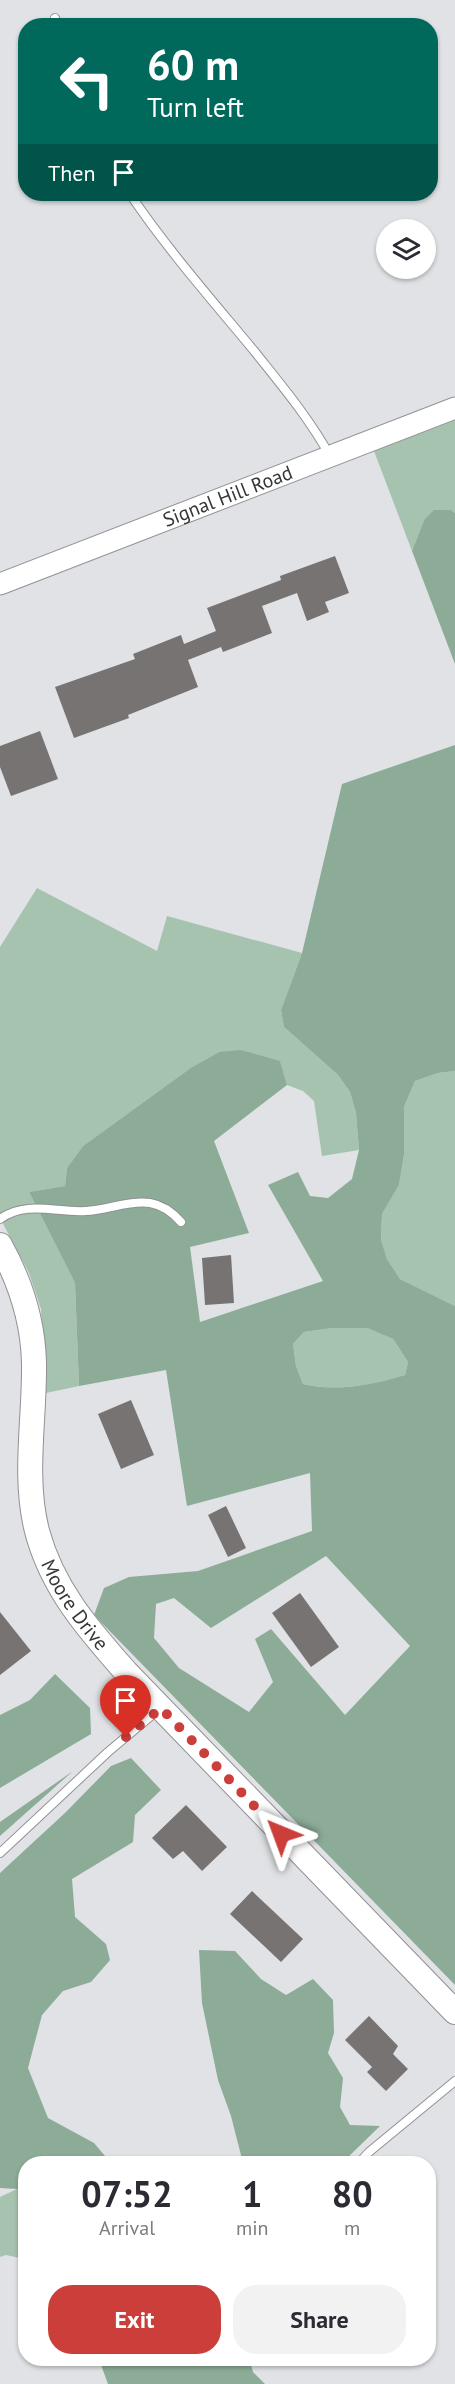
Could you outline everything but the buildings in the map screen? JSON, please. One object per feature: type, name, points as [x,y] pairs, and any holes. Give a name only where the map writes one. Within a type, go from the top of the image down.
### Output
[{"type":"main road","name":"Moore Drive","points":[[0,1245],[10,1263],[22,1295],[30,1328],[34,1362],[30,1472],[32,1498],[37,1530],[47,1562],[62,1591],[80,1619],[161,1708],[455,2012]]},
{"type":"street","name":"Signal Hill Road","points":[[0,584],[455,408]]},
{"type":"lane","points":[[135,201],[161,237],[294,400],[316,430],[330,456]]},
{"type":"lane","points":[[0,1219],[18,1210],[36,1208],[83,1211],[140,1202],[166,1208],[181,1222]]},
{"type":"lane","points":[[0,1854],[108,1752],[161,1708]]},
{"type":"lane","points":[[365,2156],[455,2081]]},
{"type":"green space","points":[[455,420],[455,513],[451,510],[424,520],[412,551],[374,451]]},
{"type":"green space","points":[[434,510],[451,510],[455,513],[455,664],[412,551],[424,520]]},
{"type":"green space","points":[[455,745],[455,1071],[438,1073],[415,1081],[404,1107],[404,1155],[399,1185],[382,1214],[381,1240],[387,1259],[400,1279],[455,1306],[455,1985],[94,1615],[104,1588],[129,1577],[198,1571],[312,1531],[310,1473],[187,1506],[166,1370],[79,1386],[75,1283],[29,1192],[65,1186],[67,1168],[83,1146],[192,1067],[219,1052],[241,1050],[280,1061],[287,1085],[214,1141],[249,1233],[190,1247],[200,1322],[323,1281],[268,1185],[298,1172],[310,1196],[328,1198],[352,1179],[359,1150],[356,1113],[350,1092],[338,1075],[284,1027],[281,1010],[302,953],[342,784]],"holes":[[[332,1328],[367,1328],[393,1339],[408,1362],[405,1375],[354,1386],[329,1387],[303,1384],[296,1366],[293,1344],[304,1332]],[[326,1556],[410,1646],[345,1715],[271,1629],[255,1639],[273,1682],[249,1712],[179,1668],[154,1638],[156,1604],[174,1598],[211,1628]]]},
{"type":"green space","points":[[37,888],[157,951],[167,916],[302,953],[281,1010],[284,1027],[338,1075],[350,1092],[356,1113],[359,1150],[322,1156],[314,1101],[303,1091],[287,1085],[280,1062],[219,1052],[192,1067],[83,1146],[67,1168],[65,1186],[29,1192],[75,1283],[79,1386],[46,1393],[41,1309],[29,1273],[0,1218],[0,947]]},
{"type":"green space","points":[[455,1071],[455,1306],[400,1279],[387,1259],[381,1241],[382,1214],[399,1185],[404,1155],[404,1107],[415,1081],[438,1073]]},
{"type":"green space","points":[[332,1328],[367,1328],[393,1339],[408,1362],[405,1375],[354,1386],[329,1387],[303,1384],[296,1366],[293,1344],[304,1332]]},
{"type":"green space","points":[[55,1674],[90,1708],[91,1734],[0,1788],[0,1715],[30,1700]]},
{"type":"green space","points":[[131,1758],[161,1790],[135,1815],[133,1842],[72,1879],[75,1917],[106,1944],[110,1960],[91,1982],[63,1991],[42,2015],[28,2068],[48,2118],[94,2143],[105,2156],[18,2156],[18,2190],[0,2188],[0,1873],[66,1812],[111,1766]]},
{"type":"green space","points":[[73,1771],[0,1836],[0,1822]]},
{"type":"green space","points":[[199,1950],[235,1951],[261,1979],[286,1995],[313,1979],[333,2000],[334,2033],[328,2053],[343,2078],[340,2107],[350,2125],[380,2126],[349,2156],[241,2156],[231,2116],[218,2080],[202,2003]]},
{"type":"green space","points":[[18,2190],[18,2258],[6,2255],[0,2257],[0,2197]]},
{"type":"green space","points":[[101,2366],[251,2366],[253,2372],[265,2384],[108,2384]]},
{"type":"route","points":[[126,1737],[161,1708],[281,1834]]}]
